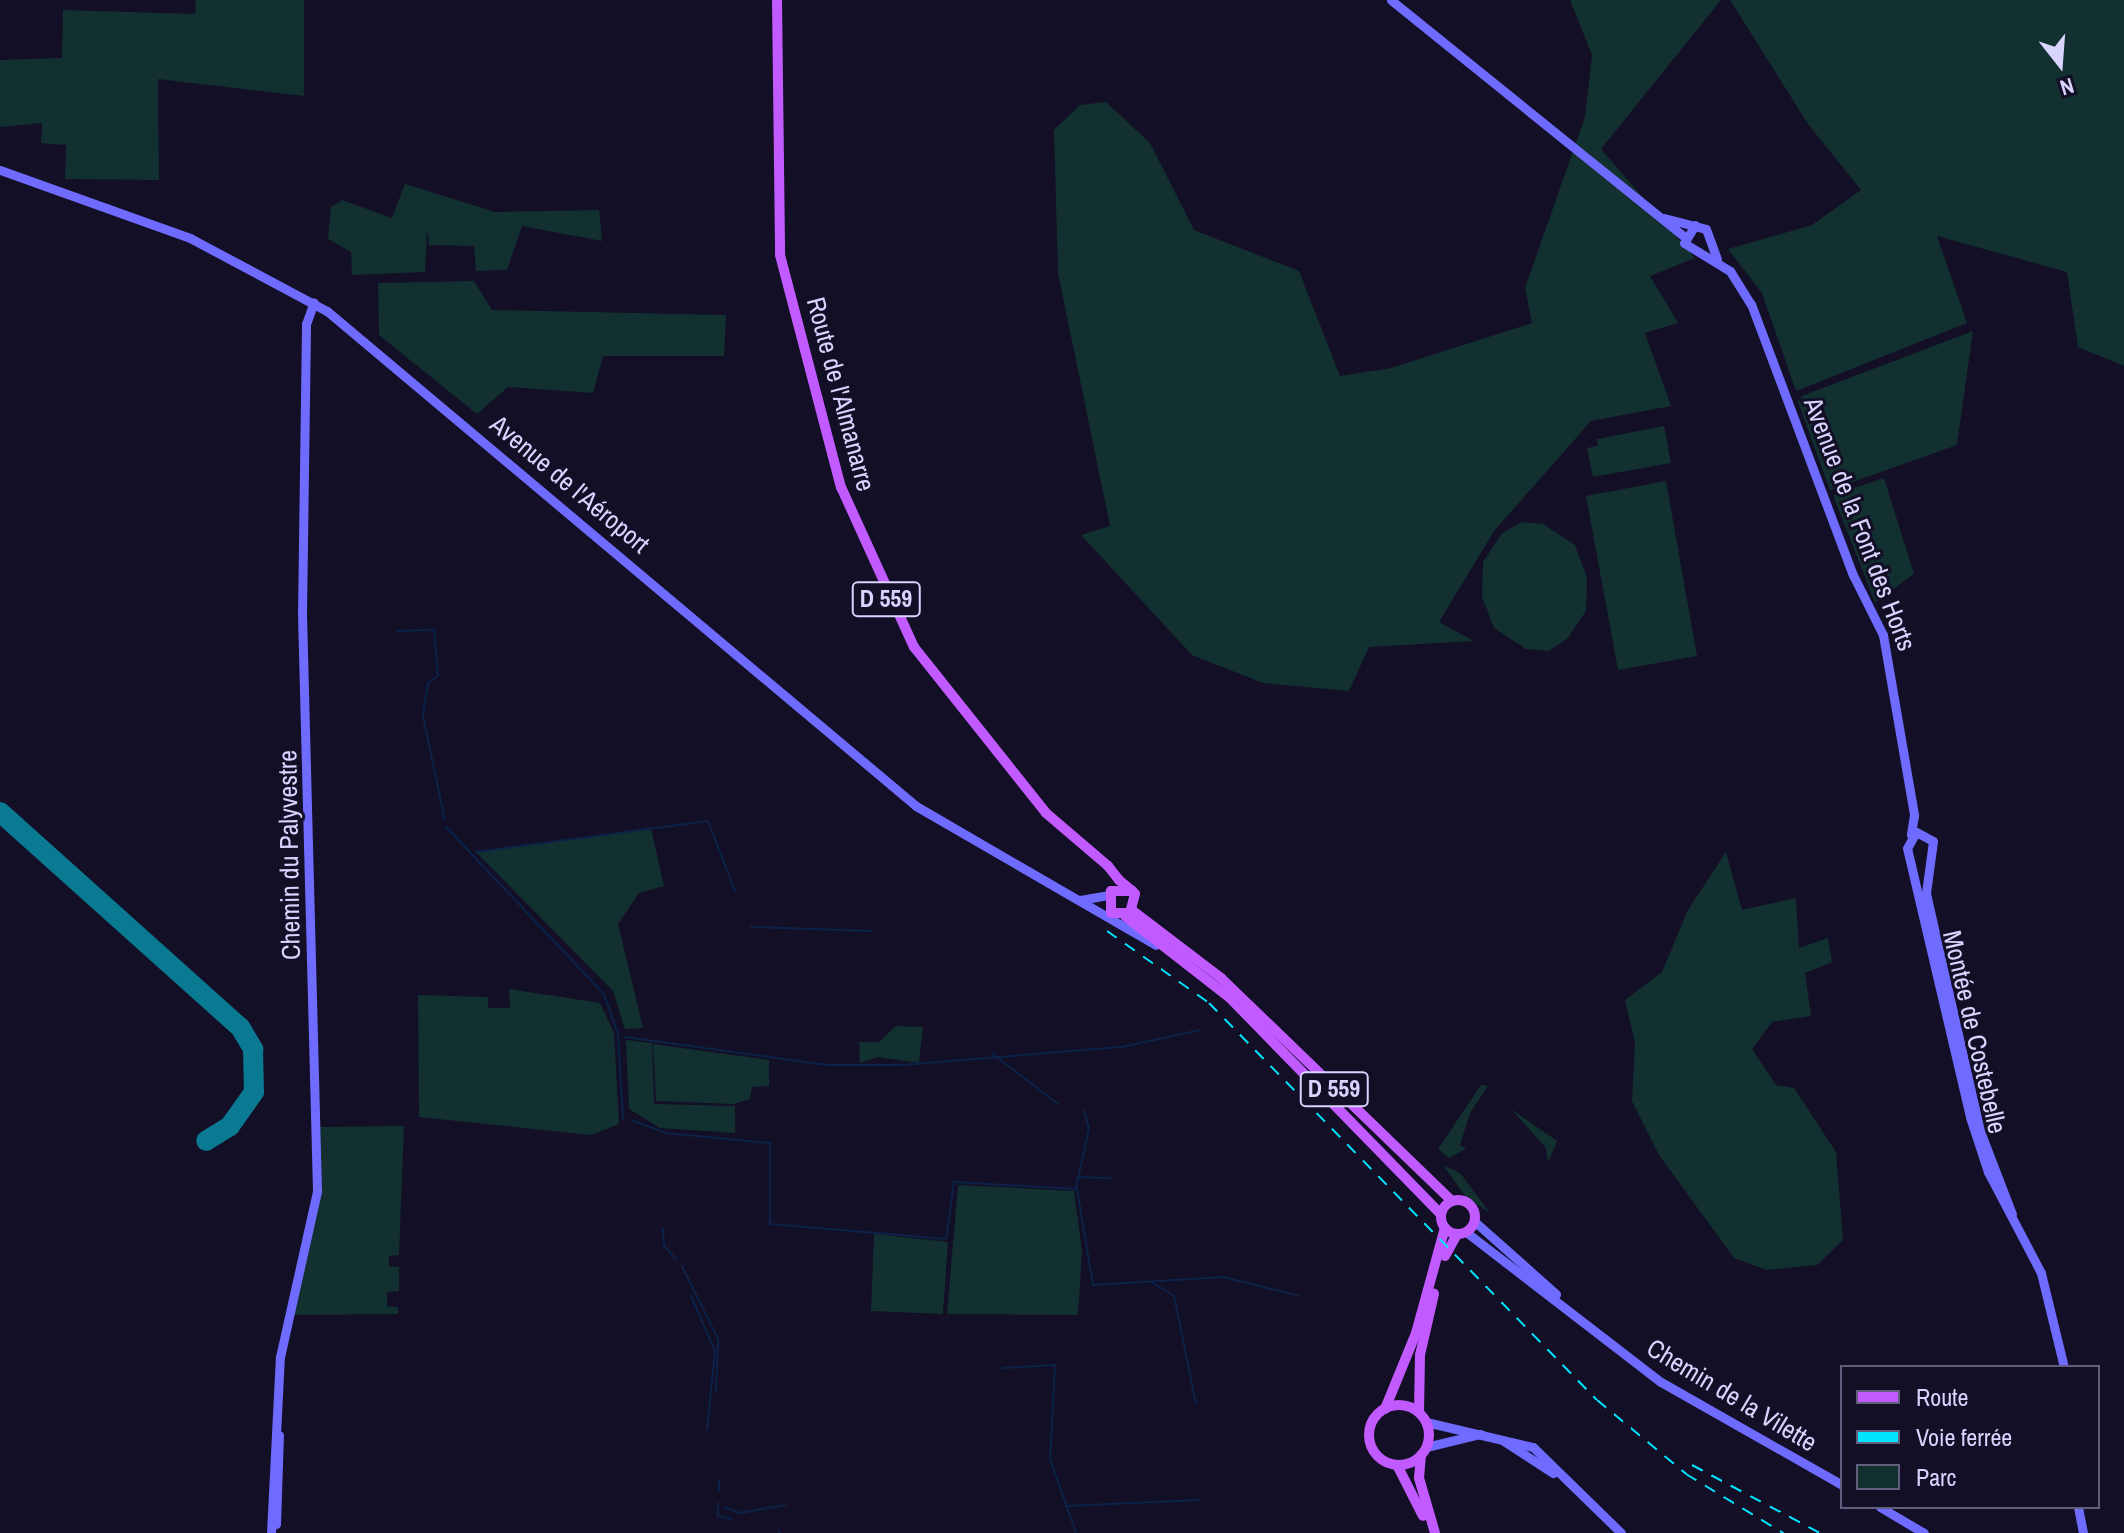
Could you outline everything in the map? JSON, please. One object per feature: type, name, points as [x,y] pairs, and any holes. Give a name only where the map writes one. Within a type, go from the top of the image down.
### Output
[{"type":"main road","name":"Route de l'Almanarre","points":[[777,0],[780,255],[831,463],[903,630],[1046,813],[1132,891]]},
{"type":"main road","points":[[1391,0],[1663,218],[1697,252],[1709,243]]},
{"type":"main road","name":"Avenue de l'Aéroport","points":[[0,170],[190,238],[314,302],[916,806],[1166,950]]},
{"type":"main road","points":[[1663,218],[1695,225]]},
{"type":"main road","points":[[1683,236],[1695,225]]},
{"type":"main road","name":"Avenue de la Font des Horts","points":[[1695,225],[1706,229],[1709,243],[1721,265],[1751,304],[1856,584],[1883,635],[1914,815],[1911,835]]},
{"type":"main road","name":"Avenue de la Font des Horts","points":[[1697,252],[1721,265]]},
{"type":"main road","name":"Chemin du Palyvestre","points":[[273,1533],[277,1403],[317,1191],[302,614],[306,324],[314,302]]},
{"type":"main road","name":"Avenue de la Font des Horts","points":[[1914,815],[1925,832]]},
{"type":"main road","points":[[1911,835],[1925,832]]},
{"type":"main road","name":"Montée de Costebelle","points":[[1925,832],[1933,841],[1923,881],[1974,1109],[2012,1214]]},
{"type":"main road","name":"Montée de Costebelle","points":[[1911,835],[1911,854],[1977,1142],[2033,1251],[2066,1365]]},
{"type":"main road","points":[[1911,854],[1929,854]]},
{"type":"main road","name":"Route de l'Almanarre","points":[[1099,859],[1109,893],[1109,910]]},
{"type":"main road","points":[[1074,899],[1132,891],[1129,913],[1109,910]]},
{"type":"main road","name":"Avenue de l'Aéroport","points":[[1085,905],[1109,910]]},
{"type":"main road","name":"D 559","points":[[1129,913],[1166,950],[1230,998],[1441,1214]]},
{"type":"main road","name":"D 559","points":[[1129,913],[1221,978],[1452,1201]]},
{"type":"main road","points":[[1428,1533],[1397,1465],[1382,1459],[1369,1439],[1385,1409],[1416,1333],[1445,1228],[1441,1214],[1452,1201],[1470,1205],[1474,1221],[1462,1233],[1425,1330],[1419,1412],[1426,1422],[1420,1482],[1435,1533]]},
{"type":"main road","name":"Chemin de la Vilette","points":[[1474,1221],[1566,1306]]},
{"type":"main road","points":[[1445,1228],[1462,1233]]},
{"type":"main road","name":"Chemin de la Vilette","points":[[1462,1233],[1566,1306],[1661,1382],[1840,1484]]},
{"type":"main road","points":[[1385,1409],[1419,1412]]},
{"type":"main road","points":[[1426,1422],[1526,1443],[1621,1533]]},
{"type":"main road","points":[[1397,1465],[1461,1434],[1494,1438],[1525,1450],[1581,1495]]},
{"type":"main road","points":[[1883,1509],[1924,1533]]},
{"type":"main road","points":[[2076,1509],[2080,1533]]},
{"type":"green space","points":[[196,0],[304,0],[304,96],[158,79],[159,180],[65,179],[66,145],[41,143],[42,123],[0,127],[0,60],[62,58],[63,10],[195,14]]},
{"type":"green space","points":[[1570,0],[1721,0],[1601,149],[1695,258],[1650,276],[1678,323],[1645,333],[1671,406],[1591,421],[1494,531],[1439,622],[1474,641],[1369,647],[1349,691],[1263,683],[1192,655],[1081,535],[1110,526],[1058,273],[1054,130],[1080,105],[1106,102],[1150,143],[1194,230],[1299,271],[1340,376],[1391,368],[1532,323],[1525,288],[1585,117],[1592,55]]},
{"type":"green space","points":[[1730,0],[2124,0],[2124,366],[2078,347],[2067,272],[1937,236],[1967,323],[1796,391],[1762,293],[1728,249],[1812,225],[1861,190],[1808,124]]},
{"type":"green space","points":[[405,184],[495,212],[599,210],[602,241],[522,226],[507,270],[476,271],[474,246],[429,245],[427,228],[425,272],[352,275],[351,252],[328,239],[331,207],[342,200],[392,218]]},
{"type":"green space","points":[[474,281],[492,310],[726,315],[724,356],[603,356],[593,393],[508,387],[477,414],[379,335],[378,283]]},
{"type":"green space","points":[[1973,331],[1957,445],[1830,490],[1798,402],[1802,396]]},
{"type":"green space","points":[[1664,426],[1671,463],[1593,477],[1587,448],[1598,446],[1597,439]]},
{"type":"green space","points":[[1884,478],[1914,574],[1875,602],[1833,495]]},
{"type":"green space","points":[[1666,481],[1697,656],[1618,670],[1586,496]]},
{"type":"green space","points":[[1522,522],[1543,524],[1575,545],[1587,578],[1586,611],[1568,638],[1549,651],[1526,649],[1494,628],[1482,597],[1483,562],[1502,533]]},
{"type":"green space","points":[[651,828],[664,886],[639,893],[618,924],[643,1028],[625,1029],[613,991],[476,852]]},
{"type":"green space","points":[[1726,852],[1742,910],[1796,898],[1799,948],[1828,938],[1832,962],[1805,973],[1811,1016],[1772,1022],[1752,1049],[1776,1085],[1794,1088],[1836,1152],[1843,1240],[1817,1265],[1767,1270],[1734,1258],[1659,1155],[1632,1101],[1635,1043],[1625,1000],[1662,972],[1688,910]]},
{"type":"green space","points":[[509,989],[600,1003],[614,1033],[619,1124],[591,1135],[419,1117],[418,995],[488,997],[488,1008],[510,1008]]},
{"type":"green space","points":[[896,1026],[923,1027],[919,1063],[878,1057],[860,1063],[859,1042],[879,1042]]},
{"type":"green space","points":[[626,1040],[652,1043],[654,1104],[735,1106],[735,1133],[660,1128],[629,1109]]},
{"type":"green space","points":[[653,1044],[769,1060],[769,1086],[752,1087],[750,1099],[734,1104],[656,1101]]},
{"type":"green space","points":[[1481,1085],[1488,1086],[1470,1113],[1460,1145],[1466,1149],[1449,1158],[1438,1149]]},
{"type":"green space","points":[[1511,1109],[1557,1141],[1548,1162],[1546,1148]]},
{"type":"green space","points":[[404,1126],[399,1255],[389,1256],[389,1266],[399,1267],[399,1291],[387,1292],[387,1306],[398,1307],[398,1314],[294,1315],[320,1191],[319,1127]]},
{"type":"green space","points":[[1443,1165],[1460,1173],[1490,1213],[1465,1196]]},
{"type":"green space","points":[[958,1185],[1074,1191],[1082,1251],[1078,1315],[947,1314]]},
{"type":"green space","points":[[874,1234],[948,1242],[943,1314],[871,1311]]},
{"type":"waterway","points":[[398,631],[434,630],[438,676],[428,683],[423,716],[445,820]]},
{"type":"waterway","points":[[476,852],[708,821],[735,891]]},
{"type":"waterway","points":[[446,827],[604,994],[618,1034],[623,1119]]},
{"type":"waterway","points":[[751,927],[871,931]]},
{"type":"waterway","points":[[625,1037],[827,1065],[901,1065],[1122,1047],[1200,1030]]},
{"type":"waterway","points":[[993,1054],[1058,1104]]},
{"type":"waterway","points":[[1076,1188],[1089,1128],[1084,1111]]},
{"type":"waterway","points":[[631,1120],[666,1133],[770,1143],[770,1224],[946,1239],[954,1182],[1077,1189],[1093,1285],[1223,1277],[1299,1296]]},
{"type":"waterway","points":[[1077,1177],[1111,1178]]},
{"type":"waterway","points":[[663,1228],[664,1246],[676,1259]]},
{"type":"waterway","points":[[682,1266],[718,1339],[716,1392]]},
{"type":"waterway","points":[[1153,1283],[1174,1296],[1196,1404]]},
{"type":"waterway","points":[[691,1296],[715,1351],[707,1430]]},
{"type":"waterway","points":[[1003,1368],[1055,1365],[1050,1459],[1076,1533]]},
{"type":"waterway","points":[[719,1481],[719,1490]]},
{"type":"waterway","points":[[1066,1506],[1200,1500]]},
{"type":"waterway","points":[[718,1503],[718,1516],[731,1519]]},
{"type":"waterway","points":[[725,1507],[740,1513],[785,1505]]},
{"type":"taxiway","points":[[0,812],[240,1027],[253,1049],[254,1092],[230,1126],[206,1141]]},
{"type":"railway","points":[[1107,931],[1209,1003],[1597,1400],[1686,1474],[1783,1533]]},
{"type":"railway","points":[[1692,1465],[1820,1533]]}]
